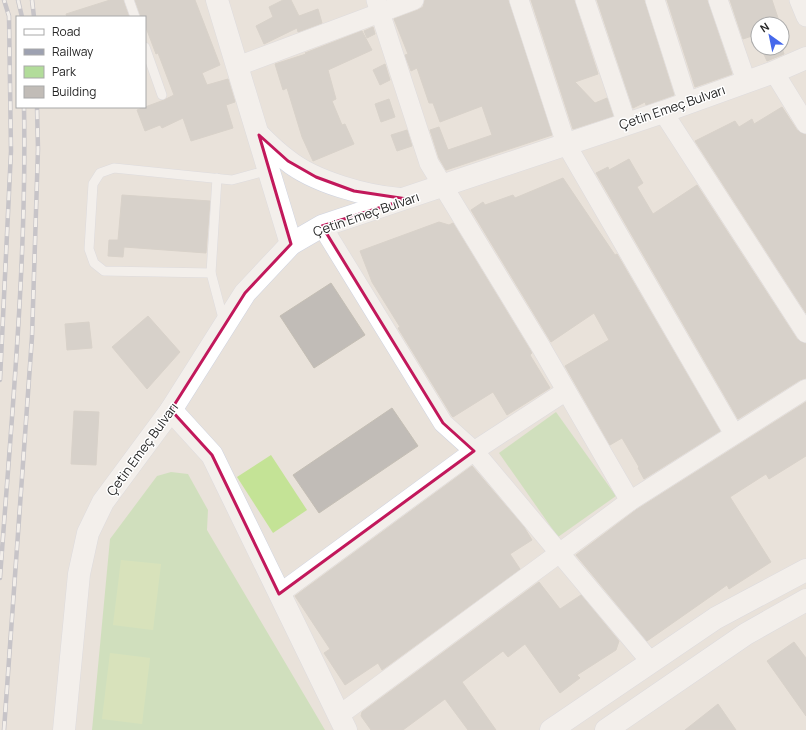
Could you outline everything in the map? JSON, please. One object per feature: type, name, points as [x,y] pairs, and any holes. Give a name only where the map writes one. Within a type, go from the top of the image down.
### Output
[{"type":"main road","points":[[217,0],[259,135],[290,244]]},
{"type":"main road","name":"Çetin Emeç Bulvarı","points":[[64,730],[78,574],[88,533],[103,502],[171,410],[245,293],[290,244],[322,226],[442,188],[566,144],[688,104],[746,81],[774,72],[806,58]]},
{"type":"main road","points":[[259,135],[288,161],[316,177],[354,191],[380,197],[407,199]]},
{"type":"main road","points":[[171,410],[212,455],[342,723]]},
{"type":"main road","points":[[551,730],[650,661],[716,618],[806,570]]},
{"type":"main road","points":[[606,730],[746,634],[806,600]]},
{"type":"street","points":[[238,66],[378,6],[414,0]]},
{"type":"street","points":[[519,0],[566,144],[734,434]]},
{"type":"street","points":[[585,0],[627,124]]},
{"type":"street","points":[[655,0],[688,104]]},
{"type":"street","points":[[718,0],[746,81]]},
{"type":"street","points":[[798,0],[806,17]]},
{"type":"street","points":[[378,6],[429,163],[442,188],[566,391],[630,501]]},
{"type":"street","points":[[774,72],[806,124]]},
{"type":"street","points":[[663,112],[806,334]]},
{"type":"street","points":[[322,226],[443,423],[474,451],[650,661]]},
{"type":"street","points":[[342,723],[558,552],[630,501],[806,389]]},
{"type":"street","points":[[279,594],[474,451],[566,391]]},
{"type":"lane","points":[[129,0],[134,16]]},
{"type":"lane","points":[[146,50],[162,95]]},
{"type":"lane","points":[[211,272],[104,271],[98,268],[90,256],[89,249],[93,184],[96,178],[100,173],[114,168],[232,180],[269,170]]},
{"type":"lane","points":[[217,178],[211,272],[224,325]]},
{"type":"highlighted area","points":[[259,135],[288,161],[316,177],[354,191],[407,199],[322,226],[443,423],[474,451],[279,594],[212,455],[171,410],[245,293],[291,244]]},
{"type":"green space","points":[[556,412],[616,496],[558,537],[499,453]]},
{"type":"green space","points":[[271,455],[307,510],[273,533],[237,477]]},
{"type":"green space","points":[[171,472],[188,474],[208,510],[207,530],[325,730],[92,730],[110,539],[157,476]]},
{"type":"green space","points":[[121,560],[161,564],[153,630],[113,625]]},
{"type":"green space","points":[[110,653],[150,658],[142,724],[102,719]]},
{"type":"building","points":[[110,0],[123,0],[129,16],[67,16],[66,14]]},
{"type":"building","points":[[135,0],[195,0],[220,65],[202,73],[207,85],[228,79],[235,102],[226,105],[233,128],[191,141],[183,118],[162,128],[160,125],[145,131],[137,110],[146,108],[146,107],[174,95],[158,53],[156,54],[146,28],[146,16],[141,16]]},
{"type":"building","points":[[283,0],[291,0],[299,16],[318,9],[322,23],[298,32],[297,28],[264,44],[256,26],[273,17],[269,7]]},
{"type":"building","points":[[425,0],[508,0],[552,135],[446,170],[439,158],[430,130],[439,127],[448,150],[492,135],[482,106],[440,122],[433,103],[429,103],[417,68],[411,71],[405,55],[408,54],[394,19],[423,7]]},
{"type":"building","points":[[531,0],[574,0],[598,74],[575,82],[595,103],[607,98],[613,116],[573,129]]},
{"type":"building","points":[[597,0],[644,0],[674,95],[646,105],[645,102],[633,108]]},
{"type":"building","points":[[667,0],[707,0],[732,74],[695,87]]},
{"type":"building","points":[[730,0],[772,0],[777,16],[750,16],[750,37],[743,39]]},
{"type":"building","points":[[373,27],[375,34],[367,38],[364,31]]},
{"type":"building","points":[[362,31],[372,50],[328,70],[336,99],[332,101],[342,125],[345,124],[354,144],[313,161],[302,137],[287,88],[283,90],[275,64],[306,54],[305,53]]},
{"type":"building","points":[[765,56],[779,56],[767,61]]},
{"type":"building","points":[[385,64],[390,80],[380,85],[373,70]]},
{"type":"building","points":[[389,99],[395,117],[381,122],[375,104]]},
{"type":"building","points":[[782,107],[797,130],[806,135],[806,313],[695,141],[735,121],[739,127],[752,119],[754,124]]},
{"type":"building","points":[[407,130],[412,146],[397,151],[391,135]]},
{"type":"building","points":[[629,159],[643,183],[637,187],[653,214],[697,185],[797,339],[806,344],[806,378],[800,380],[738,419],[596,173],[608,167],[609,170]]},
{"type":"building","points":[[563,178],[615,255],[617,254],[720,431],[644,479],[638,468],[639,467],[622,438],[610,445],[565,366],[609,340],[594,313],[551,342],[471,210],[483,202],[485,205],[513,195],[515,198]]},
{"type":"building","points":[[122,195],[210,201],[206,253],[124,247],[123,257],[108,256],[109,240],[118,240]]},
{"type":"building","points":[[439,222],[449,225],[453,223],[532,353],[530,355],[550,388],[507,415],[493,392],[453,417],[452,416],[398,328],[400,327],[372,282],[360,251]]},
{"type":"building","points":[[331,283],[365,335],[314,368],[280,316]]},
{"type":"building","points":[[148,316],[180,352],[147,389],[112,347]]},
{"type":"building","points":[[89,322],[92,348],[67,350],[65,324]]},
{"type":"building","points":[[806,402],[806,456],[769,479],[766,474],[730,497],[771,562],[729,589],[727,585],[647,641],[576,555],[636,510]]},
{"type":"building","points":[[392,408],[418,446],[319,513],[293,475]]},
{"type":"building","points":[[74,411],[99,412],[96,465],[71,464]]},
{"type":"building","points":[[472,466],[524,527],[532,540],[510,554],[520,569],[382,670],[378,663],[345,685],[324,653],[330,649],[295,596]]},
{"type":"building","points":[[539,582],[560,609],[581,595],[619,641],[616,650],[577,675],[580,678],[560,693],[525,644],[508,657],[503,651],[462,682],[496,730],[468,730],[445,699],[403,730],[371,730],[361,716],[362,712]]},
{"type":"building","points":[[794,642],[806,658],[806,716],[767,661]]},
{"type":"building","points":[[718,704],[736,730],[685,730]]},
{"type":"railway","points":[[0,380],[11,151],[9,16],[4,0]]},
{"type":"railway","points":[[18,0],[22,16]]},
{"type":"railway","points":[[32,0],[34,16]]},
{"type":"railway","points":[[0,578],[21,284],[24,108]]},
{"type":"railway","points":[[4,730],[32,337],[38,149],[37,108]]}]
